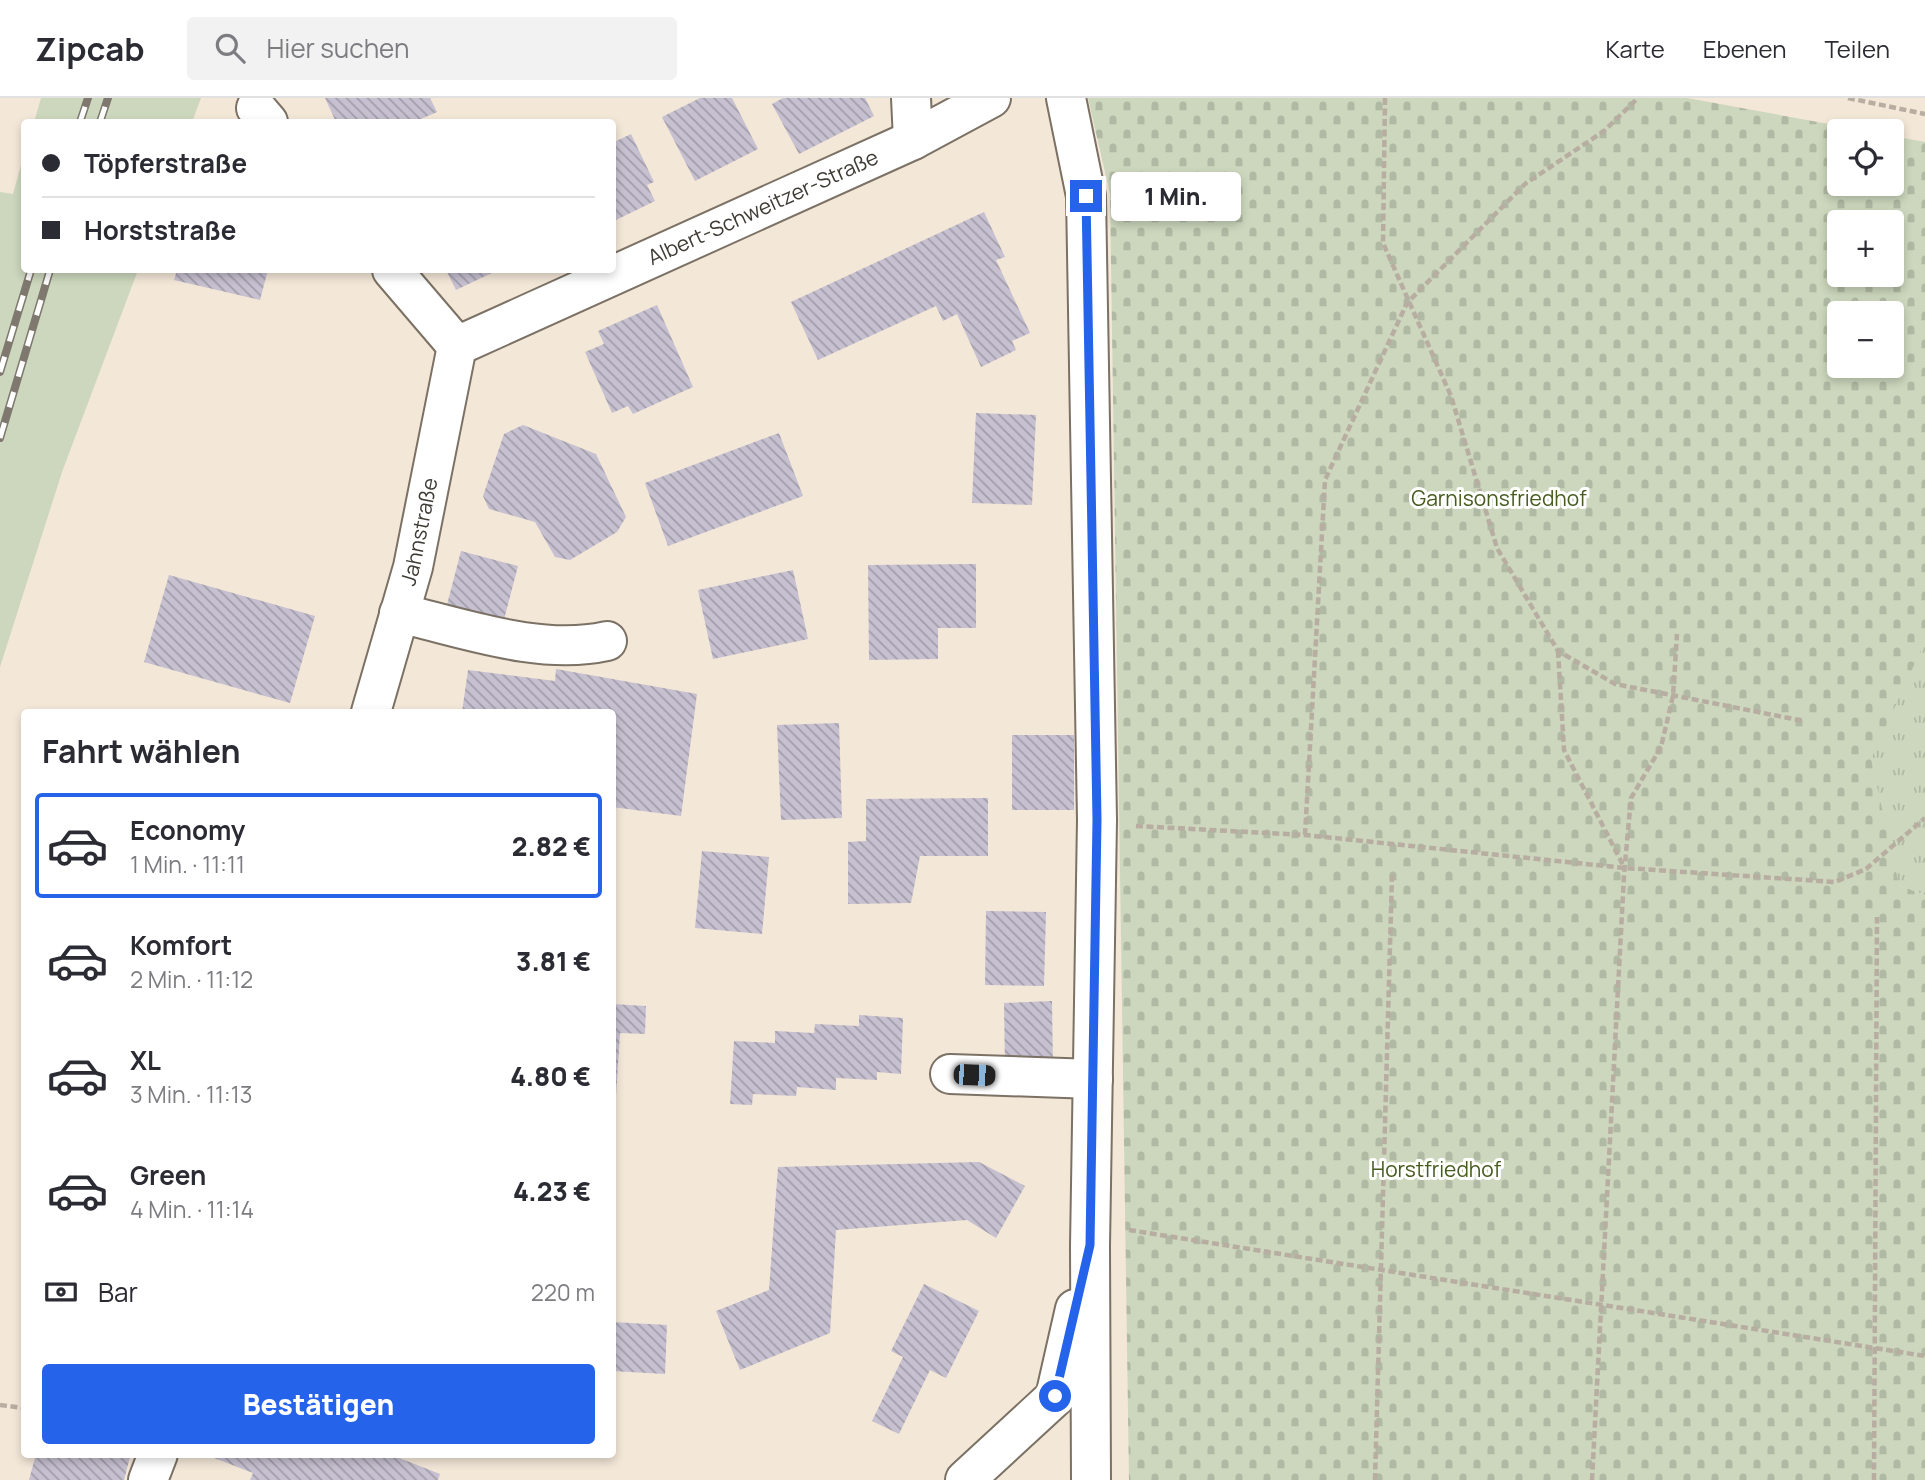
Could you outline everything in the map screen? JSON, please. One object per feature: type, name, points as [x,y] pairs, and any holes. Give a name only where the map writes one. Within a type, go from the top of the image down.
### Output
[{"type":"street","points":[[911,98],[913,140]]},
{"type":"street","name":"Albert-Schweitzer-Straße","points":[[457,346],[913,140],[991,98]]},
{"type":"street","points":[[1066,98],[1086,196],[1097,820],[1090,1235],[1091,1480]]},
{"type":"street","points":[[395,273],[457,346]]},
{"type":"street","name":"Jahnstraße","points":[[372,709],[413,567],[457,346]]},
{"type":"street","points":[[399,613],[526,640],[583,646],[607,641]]},
{"type":"street","points":[[950,1074],[1093,1079]]},
{"type":"street","points":[[965,1480],[1055,1396],[1090,1235]]},
{"type":"path","points":[[1385,98],[1383,243],[1451,396],[1497,548],[1558,651],[1563,750],[1625,868]]},
{"type":"path","points":[[1305,835],[1325,480],[1408,303],[1525,184],[1604,131],[1638,98]]},
{"type":"path","points":[[1848,98],[1925,114]]},
{"type":"path","points":[[1592,1480],[1631,798],[1661,747],[1673,696],[1677,634]]},
{"type":"path","points":[[1558,651],[1615,684],[1804,721]]},
{"type":"path","points":[[1097,820],[1123,825],[1305,835],[1625,868],[1835,882],[1866,869],[1925,818]]},
{"type":"path","points":[[1375,1480],[1392,875]]},
{"type":"path","points":[[1874,1480],[1877,917]]},
{"type":"path","points":[[1090,1235],[1380,1269],[1925,1356]]},
{"type":"path","points":[[0,1405],[21,1408]]},
{"type":"green space","points":[[41,98],[201,98],[193,119],[35,119]]},
{"type":"green space","points":[[1088,98],[1687,98],[1827,124],[1827,196],[1904,196],[1904,138],[1925,142],[1925,641],[1918,660],[1899,885],[1925,895],[1925,1480],[1129,1480],[1110,194]]},
{"type":"green space","points":[[21,165],[21,273],[137,273],[62,472],[0,667],[0,192],[13,194]]},
{"type":"green space","points":[[1925,641],[1925,895],[1899,885],[1871,759]]},
{"type":"building","points":[[325,98],[430,98],[437,112],[421,119],[335,119]]},
{"type":"building","points":[[700,98],[732,98],[758,149],[695,181],[662,117]]},
{"type":"building","points":[[783,98],[865,98],[874,116],[799,154],[772,104]]},
{"type":"building","points":[[631,134],[654,182],[647,185],[655,201],[616,220],[616,141]]},
{"type":"building","points":[[984,212],[1005,257],[996,260],[1030,333],[1012,341],[1016,350],[981,367],[957,314],[943,321],[936,306],[818,360],[791,302]]},
{"type":"building","points":[[176,273],[267,273],[260,300],[174,280]]},
{"type":"building","points":[[448,273],[492,273],[456,290]]},
{"type":"building","points":[[657,305],[693,387],[633,414],[628,406],[612,413],[585,352],[604,344],[598,331]]},
{"type":"building","points":[[976,413],[1036,415],[1032,505],[972,503]]},
{"type":"building","points":[[523,425],[596,454],[626,517],[617,532],[570,560],[555,557],[535,522],[489,509],[483,496],[504,434]]},
{"type":"building","points":[[779,433],[803,496],[668,546],[645,483]]},
{"type":"building","points":[[461,551],[518,566],[500,635],[443,620]]},
{"type":"building","points":[[976,564],[976,628],[938,628],[938,659],[869,660],[868,565]]},
{"type":"building","points":[[793,570],[808,639],[713,659],[698,590]]},
{"type":"building","points":[[169,575],[315,616],[290,703],[144,662]]},
{"type":"building","points":[[556,669],[697,694],[681,816],[616,808],[616,709],[462,709],[468,670],[555,681]]},
{"type":"building","points":[[839,723],[842,818],[781,820],[777,725]]},
{"type":"building","points":[[1012,735],[1074,735],[1074,810],[1012,810]]},
{"type":"building","points":[[988,798],[988,856],[920,856],[911,903],[848,904],[848,842],[866,841],[866,799]]},
{"type":"building","points":[[702,851],[769,857],[762,934],[695,928]]},
{"type":"building","points":[[986,911],[1046,912],[1044,986],[985,985]]},
{"type":"building","points":[[1052,1001],[1053,1068],[1005,1070],[1004,1003]]},
{"type":"building","points":[[616,1004],[646,1006],[645,1034],[620,1033],[616,1095]]},
{"type":"building","points":[[859,1015],[903,1018],[901,1074],[877,1072],[877,1080],[836,1078],[836,1090],[797,1087],[796,1096],[753,1094],[752,1105],[730,1104],[734,1041],[775,1043],[775,1031],[814,1033],[815,1024],[859,1026]]},
{"type":"building","points":[[979,1162],[1025,1186],[996,1238],[967,1220],[836,1230],[830,1333],[740,1370],[716,1311],[769,1290],[778,1167]]},
{"type":"building","points":[[924,1284],[979,1311],[946,1378],[930,1370],[899,1434],[872,1421],[903,1357],[891,1351]]},
{"type":"building","points":[[616,1322],[667,1325],[665,1374],[616,1371]]},
{"type":"building","points":[[35,1458],[130,1458],[124,1480],[29,1480]]},
{"type":"building","points":[[214,1458],[399,1458],[440,1474],[438,1480],[250,1480],[253,1473]]},
{"type":"railway","points":[[81,119],[88,98]]},
{"type":"railway","points":[[101,119],[108,98]]},
{"type":"railway","points":[[0,372],[30,273]]},
{"type":"railway","points":[[0,438],[49,273]]},
{"type":"route","points":[[1055,1396],[1090,1245],[1097,820],[1086,196]]},
{"type":"park label","name":"Garnisonsfriedhof","points":[[1499,499]]},
{"type":"park label","name":"Horstfriedhof","points":[[1436,1170]]}]
